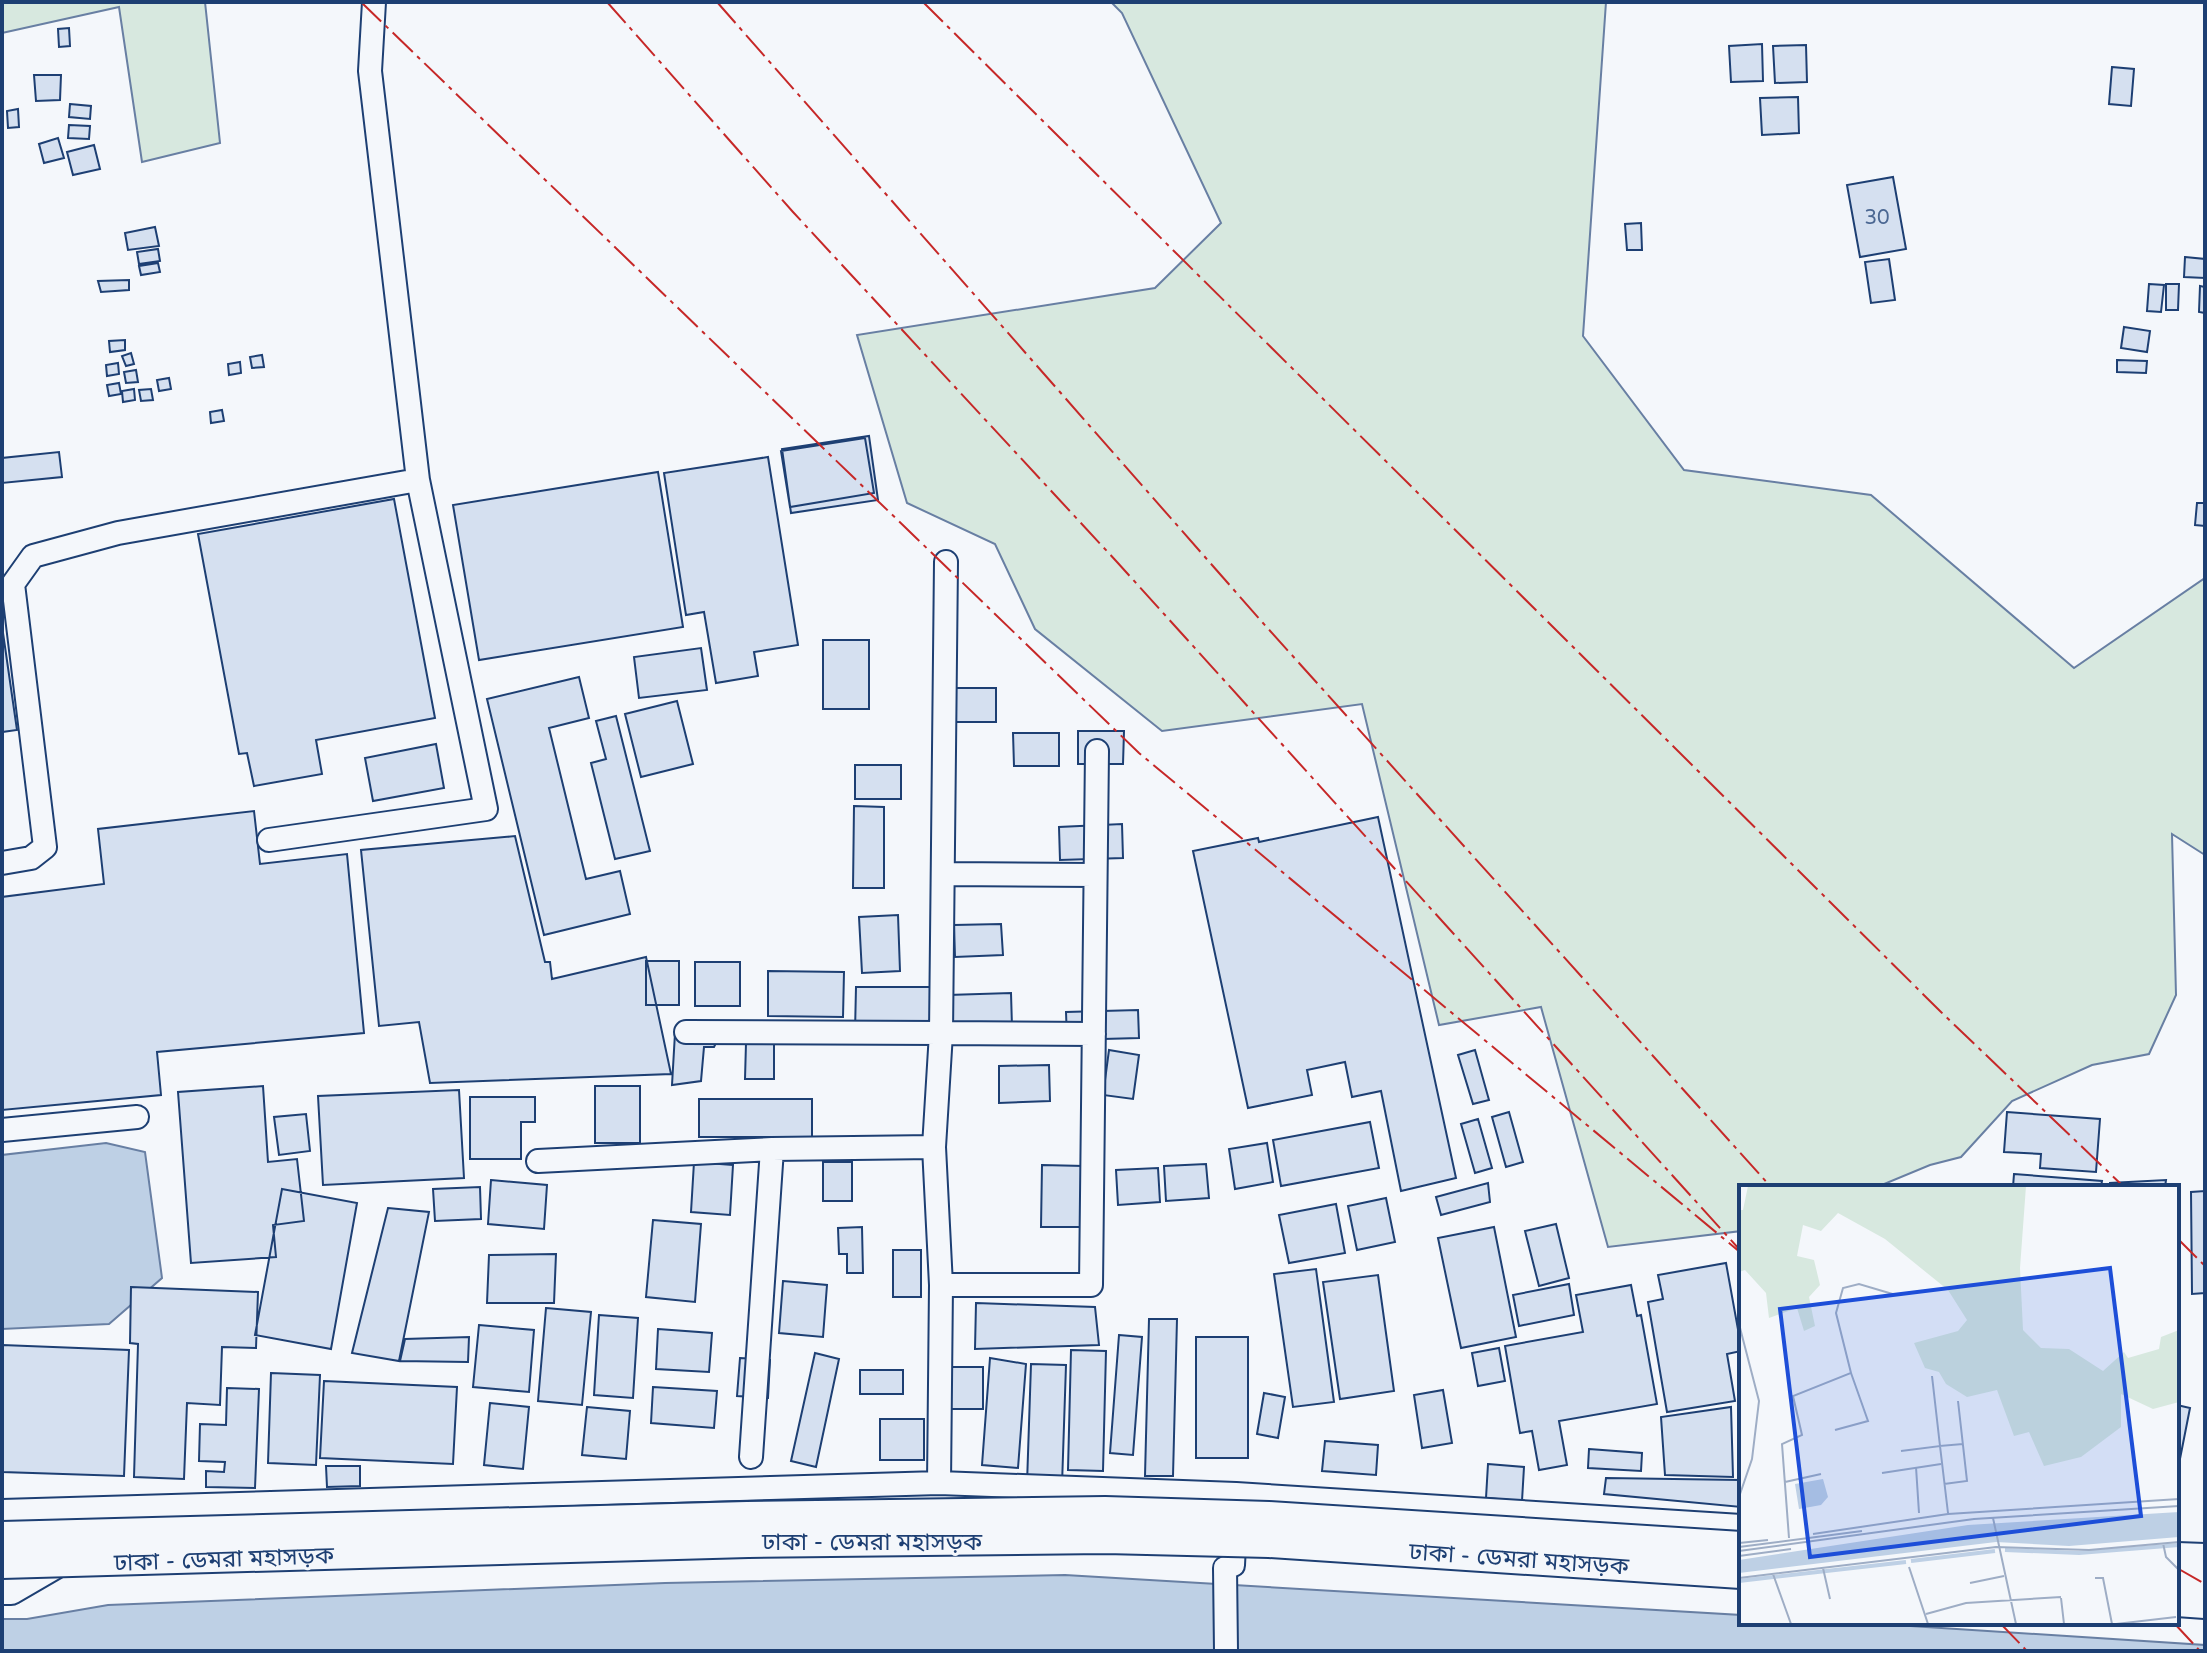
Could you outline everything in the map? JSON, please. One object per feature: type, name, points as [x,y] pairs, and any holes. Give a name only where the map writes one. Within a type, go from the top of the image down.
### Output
[{"type":"main road","name":"ঢাকা - ডেমরা মহাসড়ক","points":[[2,1536],[732,1516],[1105,1511],[1269,1516],[1739,1546]]},
{"type":"main road","name":"ঢাকা - ডেমরা মহাসড়ক","points":[[2,1564],[54,1565],[748,1543],[1106,1539],[1269,1543],[1739,1574]]},
{"type":"main road","points":[[2,1590],[11,1590],[54,1565]]},
{"type":"main road","points":[[2179,1575],[2205,1576]]},
{"type":"main road","points":[[2179,1602],[2205,1604]]},
{"type":"street","points":[[269,840],[486,809],[418,480],[370,71],[374,2]]},
{"type":"street","points":[[2,863],[31,858],[45,847],[13,584],[33,556],[118,533],[418,480]]},
{"type":"street","points":[[939,1483],[941,1285],[934,1147],[941,1033],[945,874],[946,562]]},
{"type":"street","points":[[941,1285],[1091,1285],[1097,751]]},
{"type":"street","points":[[945,874],[1095,875]]},
{"type":"street","points":[[686,1032],[1094,1034]]},
{"type":"street","points":[[2,1130],[137,1117]]},
{"type":"street","points":[[538,1161],[772,1149],[934,1147]]},
{"type":"street","points":[[751,1457],[772,1149]]},
{"type":"street","points":[[2,1511],[939,1483],[1228,1493],[1739,1526]]},
{"type":"street","points":[[1226,1651],[1225,1574],[1233,1565],[1228,1493]]},
{"type":"street","points":[[2179,1554],[2205,1555]]},
{"type":"shaded area","points":[[2,2],[205,2],[220,143],[142,162],[119,7],[2,33]]},
{"type":"shaded area","points":[[1111,2],[1606,2],[1583,336],[1684,470],[1871,495],[2074,668],[2205,578],[2205,855],[2172,834],[2176,995],[2149,1054],[2092,1065],[2012,1101],[1961,1157],[1930,1165],[1882,1185],[1739,1185],[1739,1231],[1608,1247],[1541,1007],[1439,1025],[1362,704],[1162,731],[1035,629],[995,544],[907,503],[857,335],[1155,288],[1221,223],[1122,13]]},
{"type":"water","points":[[106,1143],[145,1152],[162,1278],[109,1324],[2,1329],[2,1155]]},
{"type":"water","points":[[1065,1575],[1739,1615],[1739,1625],[1895,1625],[2205,1645],[2205,1651],[2,1651],[2,1619],[27,1619],[108,1605],[665,1583]]},
{"type":"building","points":[[69,28],[70,46],[59,47],[58,29]]},
{"type":"building","points":[[1762,44],[1763,81],[1731,82],[1729,46]]},
{"type":"building","points":[[1806,45],[1807,82],[1775,83],[1773,46]]},
{"type":"building","points":[[2112,67],[2134,69],[2131,106],[2109,104]]},
{"type":"building","points":[[34,75],[61,75],[60,100],[36,101]]},
{"type":"building","points":[[1798,97],[1799,133],[1762,135],[1760,98]]},
{"type":"building","points":[[70,104],[91,106],[90,119],[69,117]]},
{"type":"building","points":[[18,109],[19,127],[8,128],[7,111]]},
{"type":"building","points":[[69,125],[90,126],[89,139],[68,138]]},
{"type":"building","points":[[58,138],[64,158],[44,163],[39,144]]},
{"type":"building","points":[[94,145],[100,169],[73,175],[67,152]]},
{"type":"building","points":[[1893,177],[1906,249],[1860,257],[1847,185]]},
{"type":"building","points":[[1641,223],[1642,250],[1627,250],[1625,224]]},
{"type":"building","points":[[155,227],[159,246],[128,250],[125,233]]},
{"type":"building","points":[[158,249],[160,261],[139,264],[137,252]]},
{"type":"building","points":[[2185,257],[2205,259],[2205,278],[2184,277]]},
{"type":"building","points":[[1889,259],[1895,300],[1871,303],[1865,262]]},
{"type":"building","points":[[158,263],[160,272],[141,275],[139,266]]},
{"type":"building","points":[[129,280],[129,290],[101,292],[98,281]]},
{"type":"building","points":[[2149,284],[2164,285],[2161,312],[2147,311]]},
{"type":"building","points":[[2166,284],[2179,284],[2178,310],[2166,310]]},
{"type":"building","points":[[2200,286],[2205,287],[2205,313],[2199,312]]},
{"type":"building","points":[[2124,327],[2150,331],[2147,352],[2121,348]]},
{"type":"building","points":[[125,340],[125,350],[110,352],[109,341]]},
{"type":"building","points":[[131,353],[134,364],[126,366],[122,356]]},
{"type":"building","points":[[262,355],[264,367],[252,368],[250,357]]},
{"type":"building","points":[[2117,360],[2147,361],[2146,373],[2117,372]]},
{"type":"building","points":[[240,362],[241,373],[229,375],[228,364]]},
{"type":"building","points":[[118,363],[119,374],[107,376],[106,365]]},
{"type":"building","points":[[136,370],[138,382],[126,383],[124,372]]},
{"type":"building","points":[[169,378],[171,389],[159,391],[157,380]]},
{"type":"building","points":[[119,383],[121,394],[109,396],[107,385]]},
{"type":"building","points":[[134,389],[135,400],[123,402],[122,391]]},
{"type":"building","points":[[151,389],[153,400],[141,401],[139,390]]},
{"type":"building","points":[[222,410],[224,421],[211,423],[210,412]]},
{"type":"building","points":[[869,436],[878,500],[791,513],[782,449]]},
{"type":"building","points":[[865,438],[874,493],[790,507],[781,451]]},
{"type":"building","points":[[59,452],[62,477],[2,483],[2,458]]},
{"type":"building","points":[[768,457],[798,645],[754,652],[758,676],[716,683],[704,612],[686,615],[664,473]]},
{"type":"building","points":[[658,472],[683,627],[479,660],[453,505]]},
{"type":"building","points":[[394,499],[435,718],[316,740],[322,774],[254,786],[247,753],[239,754],[198,534]]},
{"type":"building","points":[[2197,503],[2205,503],[2205,526],[2195,525]]},
{"type":"building","points":[[2,626],[17,730],[2,732]]},
{"type":"building","points":[[823,640],[869,640],[869,709],[823,709]]},
{"type":"building","points":[[701,648],[707,690],[639,698],[634,657]]},
{"type":"building","points":[[579,677],[589,718],[549,728],[586,879],[620,871],[630,914],[544,935],[487,699]]},
{"type":"building","points":[[950,688],[996,688],[996,722],[950,722]]},
{"type":"building","points":[[677,701],[693,764],[641,777],[625,714]]},
{"type":"building","points":[[616,716],[650,851],[615,859],[591,763],[606,759],[596,721]]},
{"type":"building","points":[[1078,731],[1124,731],[1123,764],[1078,764]]},
{"type":"building","points":[[1013,733],[1059,733],[1059,766],[1014,766]]},
{"type":"building","points":[[436,744],[444,788],[373,801],[365,758]]},
{"type":"building","points":[[855,765],[901,765],[901,799],[855,799]]},
{"type":"building","points":[[854,806],[884,807],[884,888],[853,888]]},
{"type":"building","points":[[254,811],[260,864],[347,854],[364,1033],[157,1052],[161,1095],[2,1110],[2,897],[104,884],[98,829]]},
{"type":"building","points":[[1378,817],[1456,1178],[1401,1191],[1381,1091],[1352,1097],[1345,1062],[1307,1070],[1312,1095],[1248,1108],[1193,851],[1258,838],[1259,842]]},
{"type":"building","points":[[1122,824],[1123,858],[1060,860],[1059,827]]},
{"type":"building","points":[[515,836],[545,962],[550,962],[552,979],[646,957],[671,1074],[430,1083],[419,1022],[379,1026],[361,850]]},
{"type":"building","points":[[898,915],[900,971],[862,973],[859,917]]},
{"type":"building","points":[[1001,924],[1003,955],[955,957],[954,925]]},
{"type":"building","points":[[646,961],[679,961],[679,1005],[646,1005]]},
{"type":"building","points":[[695,962],[740,962],[740,1006],[695,1006]]},
{"type":"building","points":[[768,971],[844,972],[843,1017],[768,1016]]},
{"type":"building","points":[[856,987],[931,987],[931,1032],[855,1032]]},
{"type":"building","points":[[1011,993],[1012,1027],[949,1029],[948,995]]},
{"type":"building","points":[[1138,1010],[1139,1038],[1067,1040],[1066,1012]]},
{"type":"building","points":[[690,1025],[718,1039],[714,1047],[704,1047],[701,1081],[672,1085],[675,1033]]},
{"type":"building","points":[[774,1042],[774,1079],[745,1079],[746,1043]]},
{"type":"building","points":[[1109,1050],[1139,1055],[1133,1099],[1103,1095]]},
{"type":"building","points":[[1475,1050],[1489,1100],[1473,1104],[1458,1055]]},
{"type":"building","points":[[1049,1065],[1050,1101],[999,1103],[999,1066]]},
{"type":"building","points":[[263,1086],[268,1162],[297,1159],[304,1221],[273,1225],[276,1257],[191,1263],[178,1092]]},
{"type":"building","points":[[595,1086],[640,1086],[640,1143],[595,1143]]},
{"type":"building","points":[[459,1090],[464,1178],[323,1185],[318,1096]]},
{"type":"building","points":[[470,1097],[535,1097],[535,1122],[521,1122],[521,1159],[470,1159]]},
{"type":"building","points":[[699,1099],[812,1099],[812,1137],[699,1137]]},
{"type":"building","points":[[1509,1112],[1523,1162],[1506,1167],[1492,1117]]},
{"type":"building","points":[[2007,1112],[2100,1119],[2096,1172],[2040,1168],[2041,1154],[2004,1152]]},
{"type":"building","points":[[306,1114],[310,1151],[279,1155],[274,1117]]},
{"type":"building","points":[[1478,1119],[1492,1168],[1475,1173],[1461,1124]]},
{"type":"building","points":[[1370,1122],[1379,1168],[1281,1186],[1273,1140]]},
{"type":"building","points":[[1267,1143],[1273,1182],[1235,1189],[1229,1149]]},
{"type":"building","points":[[694,1162],[733,1165],[730,1215],[691,1212]]},
{"type":"building","points":[[823,1162],[852,1162],[852,1201],[823,1201]]},
{"type":"building","points":[[1206,1164],[1209,1198],[1166,1201],[1164,1166]]},
{"type":"building","points":[[1042,1165],[1084,1166],[1085,1227],[1041,1227]]},
{"type":"building","points":[[1158,1168],[1160,1202],[1118,1205],[1116,1170]]},
{"type":"building","points":[[2014,1174],[2102,1181],[2101,1185],[2013,1185]]},
{"type":"building","points":[[491,1180],[547,1185],[544,1229],[488,1224]]},
{"type":"building","points":[[2166,1180],[2165,1185],[2110,1183]]},
{"type":"building","points":[[1488,1183],[1490,1202],[1441,1215],[1436,1197]]},
{"type":"building","points":[[480,1187],[481,1219],[435,1221],[433,1189]]},
{"type":"building","points":[[282,1189],[357,1203],[331,1349],[255,1335]]},
{"type":"building","points":[[2205,1191],[2205,1293],[2192,1294],[2191,1192]]},
{"type":"building","points":[[1386,1198],[1395,1242],[1357,1250],[1348,1206]]},
{"type":"building","points":[[1336,1204],[1345,1253],[1289,1263],[1279,1215]]},
{"type":"building","points":[[388,1208],[429,1212],[399,1361],[352,1353]]},
{"type":"building","points":[[653,1220],[701,1224],[695,1302],[646,1297]]},
{"type":"building","points":[[1556,1224],[1569,1278],[1539,1286],[1525,1231]]},
{"type":"building","points":[[862,1227],[863,1273],[847,1273],[847,1254],[839,1254],[838,1228]]},
{"type":"building","points":[[1494,1227],[1516,1337],[1461,1348],[1438,1238]]},
{"type":"building","points":[[893,1250],[921,1250],[921,1297],[893,1297]]},
{"type":"building","points":[[556,1254],[554,1303],[487,1303],[489,1255]]},
{"type":"building","points":[[1726,1263],[1739,1335],[1739,1351],[1727,1354],[1735,1401],[1667,1412],[1648,1302],[1663,1299],[1658,1275]]},
{"type":"building","points":[[1316,1269],[1334,1402],[1293,1407],[1274,1274]]},
{"type":"building","points":[[1378,1275],[1394,1391],[1340,1399],[1323,1282]]},
{"type":"building","points":[[783,1281],[827,1285],[823,1337],[779,1333]]},
{"type":"building","points":[[1569,1284],[1574,1315],[1519,1326],[1513,1295]]},
{"type":"building","points":[[1631,1285],[1637,1316],[1641,1315],[1657,1404],[1559,1421],[1567,1465],[1539,1470],[1532,1431],[1520,1433],[1505,1346],[1583,1332],[1576,1295]]},
{"type":"building","points":[[131,1287],[258,1292],[256,1348],[222,1347],[220,1405],[187,1403],[184,1479],[134,1477],[138,1344],[130,1343]]},
{"type":"building","points":[[976,1303],[1095,1307],[1099,1345],[975,1349]]},
{"type":"building","points":[[546,1308],[591,1312],[582,1405],[538,1401]]},
{"type":"building","points":[[599,1315],[638,1318],[633,1398],[594,1395]]},
{"type":"building","points":[[1149,1319],[1177,1319],[1173,1476],[1145,1476]]},
{"type":"building","points":[[479,1325],[534,1330],[529,1392],[473,1387]]},
{"type":"building","points":[[658,1329],[712,1333],[709,1372],[656,1369]]},
{"type":"building","points":[[1119,1335],[1142,1337],[1133,1455],[1110,1453]]},
{"type":"building","points":[[469,1337],[468,1362],[400,1361],[405,1339]]},
{"type":"building","points":[[1196,1337],[1248,1337],[1248,1458],[1196,1458]]},
{"type":"building","points":[[2,1345],[129,1350],[124,1476],[2,1472]]},
{"type":"building","points":[[1499,1348],[1505,1381],[1478,1386],[1472,1353]]},
{"type":"building","points":[[1071,1350],[1106,1351],[1103,1471],[1068,1470]]},
{"type":"building","points":[[815,1353],[839,1359],[816,1467],[791,1461]]},
{"type":"building","points":[[740,1358],[770,1360],[768,1398],[737,1396]]},
{"type":"building","points":[[990,1358],[1026,1364],[1018,1468],[982,1465]]},
{"type":"building","points":[[1031,1364],[1066,1365],[1062,1485],[1027,1484]]},
{"type":"building","points":[[948,1367],[983,1367],[983,1409],[948,1409]]},
{"type":"building","points":[[860,1370],[903,1370],[903,1394],[860,1394]]},
{"type":"building","points":[[271,1373],[320,1375],[316,1465],[268,1463]]},
{"type":"building","points":[[324,1381],[457,1387],[453,1464],[320,1458]]},
{"type":"building","points":[[653,1387],[717,1391],[714,1428],[651,1423]]},
{"type":"building","points":[[227,1388],[259,1389],[255,1488],[206,1487],[206,1471],[224,1472],[225,1462],[199,1461],[200,1424],[226,1425]]},
{"type":"building","points":[[1443,1390],[1452,1443],[1422,1448],[1414,1395]]},
{"type":"building","points":[[1264,1393],[1285,1397],[1278,1438],[1257,1434]]},
{"type":"building","points":[[490,1403],[529,1407],[523,1469],[484,1465]]},
{"type":"building","points":[[2179,1405],[2190,1408],[2179,1464]]},
{"type":"building","points":[[587,1407],[630,1411],[626,1459],[582,1455]]},
{"type":"building","points":[[1731,1407],[1733,1477],[1665,1475],[1661,1417]]},
{"type":"building","points":[[880,1419],[924,1419],[924,1460],[880,1460]]},
{"type":"building","points":[[1325,1441],[1378,1445],[1376,1475],[1322,1471]]},
{"type":"building","points":[[1589,1449],[1642,1453],[1641,1471],[1588,1468]]},
{"type":"building","points":[[1488,1464],[1524,1467],[1522,1501],[1486,1498]]},
{"type":"building","points":[[326,1466],[360,1466],[360,1486],[327,1487]]},
{"type":"building","points":[[1606,1478],[1739,1480],[1739,1507],[1604,1494]]},
{"type":"power","points":[[361,2],[1139,753],[1739,1251]]},
{"type":"power","points":[[607,2],[793,212],[1117,562],[1739,1249]]},
{"type":"power","points":[[717,2],[1263,623],[1769,1185]]},
{"type":"power","points":[[923,2],[1941,1012],[2122,1185]]},
{"type":"power","points":[[2179,1240],[2205,1266]]},
{"type":"power","points":[[2179,1569],[2205,1584]]},
{"type":"power","points":[[2002,1625],[2027,1651]]},
{"type":"power","points":[[2176,1625],[2200,1651]]}]
